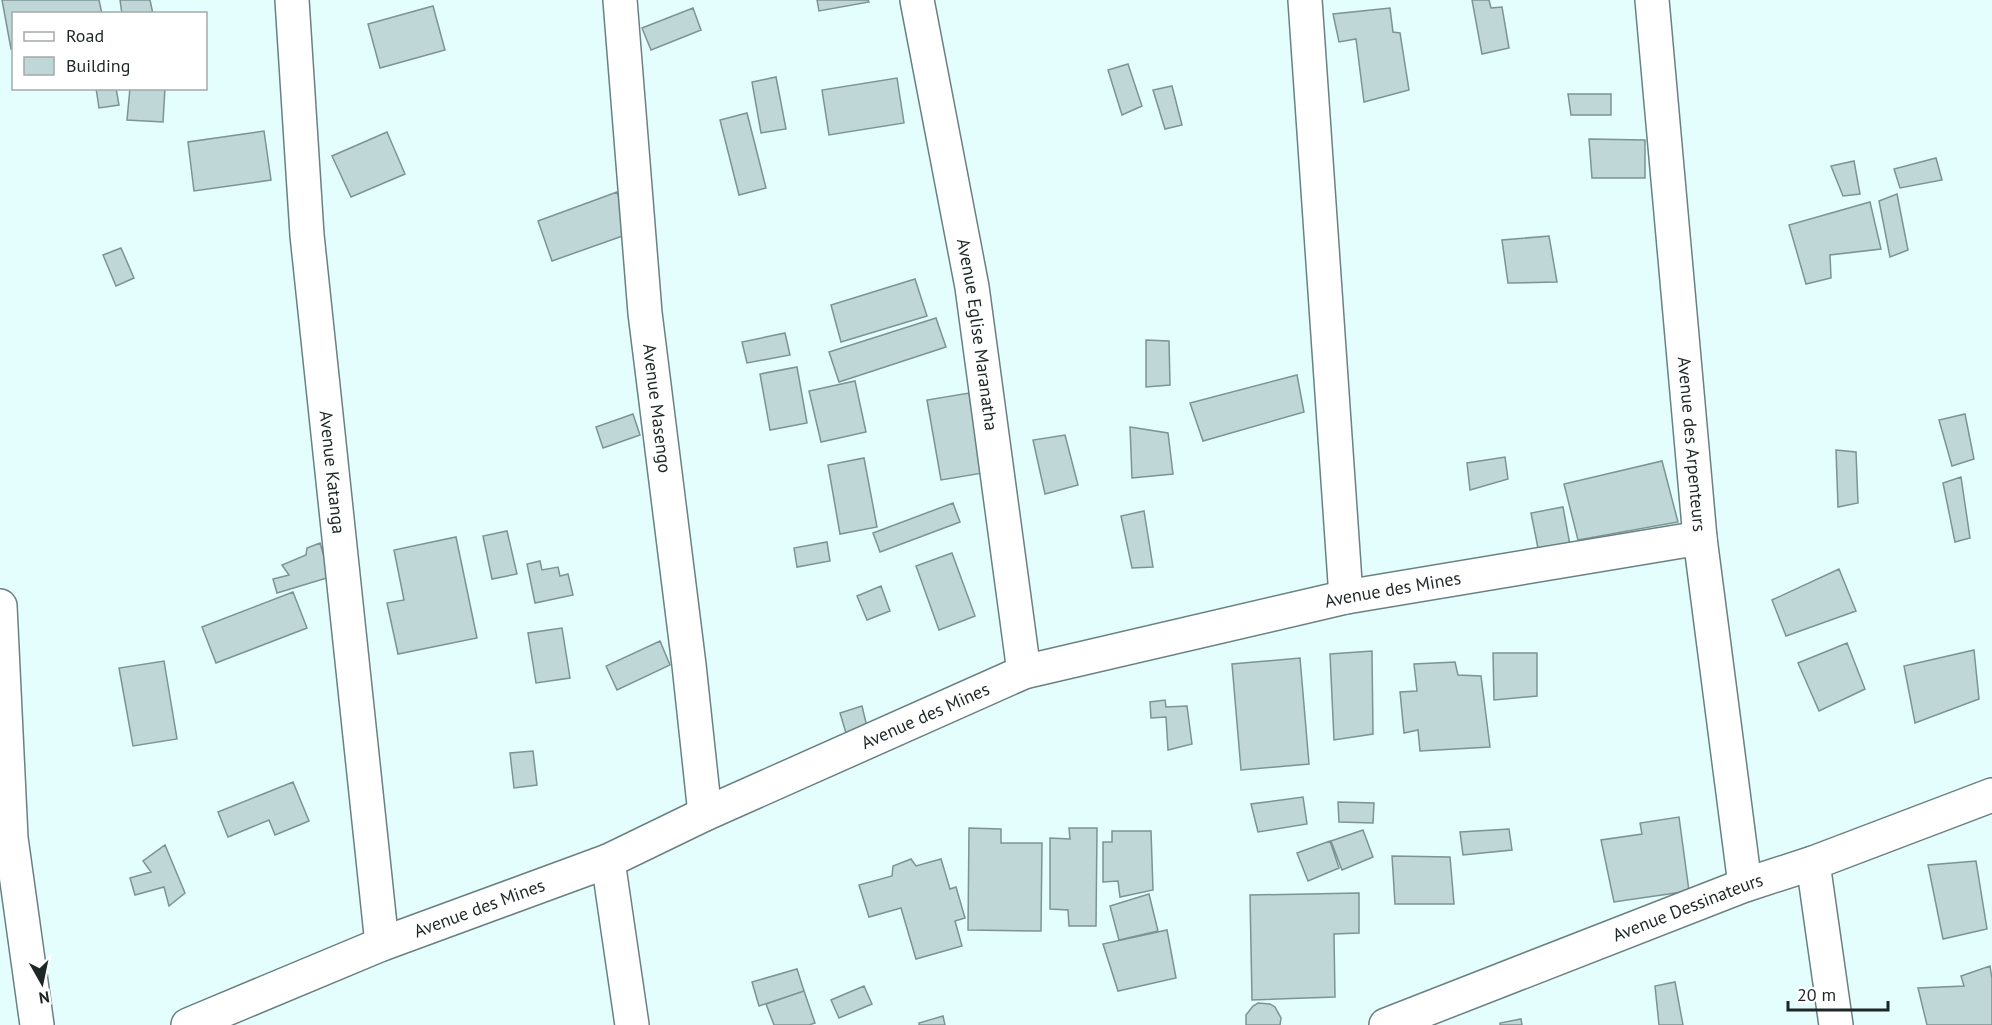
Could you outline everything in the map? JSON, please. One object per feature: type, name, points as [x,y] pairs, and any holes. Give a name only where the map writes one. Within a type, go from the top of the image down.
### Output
[{"type":"street","name":"Avenue Katanga","points":[[292,0],[308,235],[382,944]]},
{"type":"street","name":"Avenue Masengo","points":[[620,0],[645,313],[705,814]]},
{"type":"street","name":"Avenue Eglise Maranatha","points":[[917,0],[972,287],[1024,672]]},
{"type":"street","points":[[1305,0],[1346,597]]},
{"type":"street","name":"Avenue des Arpenteurs","points":[[1652,0],[1700,538],[1745,885]]},
{"type":"street","name":"Avenue des Mines","points":[[188,1025],[382,944],[608,861],[705,814],[1024,672],[1346,597],[1700,538]]},
{"type":"street","points":[[0,606],[11,838],[37,1025]]},
{"type":"street","name":"Avenue Dessinateurs","points":[[1386,1025],[1745,885],[1814,863],[1992,795]]},
{"type":"street","points":[[608,861],[632,1025]]},
{"type":"street","points":[[1814,863],[1836,1025]]},
{"type":"building","points":[[2,0],[99,0],[102,12],[12,12],[11,49]]},
{"type":"building","points":[[120,0],[150,0],[153,12],[122,12]]},
{"type":"building","points":[[817,0],[868,0],[869,2],[819,11]]},
{"type":"building","points":[[1472,0],[1489,0],[1491,8],[1502,7],[1509,48],[1482,54]]},
{"type":"building","points":[[433,6],[445,50],[380,68],[368,24]]},
{"type":"building","points":[[693,8],[701,30],[651,50],[642,28]]},
{"type":"building","points":[[1390,8],[1393,32],[1400,33],[1409,90],[1364,102],[1356,39],[1339,42],[1333,14]]},
{"type":"building","points":[[1128,64],[1142,106],[1122,115],[1108,70]]},
{"type":"building","points":[[776,77],[786,129],[761,133],[752,82]]},
{"type":"building","points":[[897,78],[904,123],[829,135],[822,90]]},
{"type":"building","points":[[1172,86],[1182,125],[1165,129],[1153,90]]},
{"type":"building","points":[[96,90],[116,90],[119,105],[99,108]]},
{"type":"building","points":[[130,90],[165,90],[163,122],[127,120]]},
{"type":"building","points":[[1568,94],[1611,94],[1611,115],[1571,115]]},
{"type":"building","points":[[747,113],[766,188],[739,195],[720,120]]},
{"type":"building","points":[[264,131],[271,180],[194,191],[188,142]]},
{"type":"building","points":[[387,132],[405,174],[351,197],[332,156]]},
{"type":"building","points":[[1589,139],[1645,140],[1645,178],[1592,178]]},
{"type":"building","points":[[1936,158],[1942,180],[1900,188],[1894,169]]},
{"type":"building","points":[[1854,161],[1860,194],[1843,196],[1831,166]]},
{"type":"building","points":[[617,192],[631,233],[552,261],[538,221]]},
{"type":"building","points":[[1897,194],[1908,250],[1890,257],[1879,201]]},
{"type":"building","points":[[1870,202],[1881,249],[1830,255],[1831,278],[1806,284],[1789,225]]},
{"type":"building","points":[[1549,236],[1557,282],[1508,283],[1502,240]]},
{"type":"building","points":[[121,248],[134,278],[116,286],[103,255]]},
{"type":"building","points":[[915,279],[927,316],[841,342],[831,305]]},
{"type":"building","points":[[936,318],[946,347],[839,382],[829,352]]},
{"type":"building","points":[[785,333],[790,355],[747,363],[742,342]]},
{"type":"building","points":[[1146,340],[1169,341],[1170,385],[1146,387]]},
{"type":"building","points":[[797,367],[807,423],[770,430],[760,374]]},
{"type":"building","points":[[1297,375],[1304,412],[1203,441],[1190,403]]},
{"type":"building","points":[[855,381],[866,432],[821,442],[809,391]]},
{"type":"building","points":[[969,393],[983,473],[941,480],[927,400]]},
{"type":"building","points":[[633,414],[640,435],[603,448],[596,427]]},
{"type":"building","points":[[1965,414],[1974,459],[1952,466],[1939,420]]},
{"type":"building","points":[[1130,427],[1168,433],[1173,474],[1132,478]]},
{"type":"building","points":[[1065,435],[1078,485],[1045,494],[1033,440]]},
{"type":"building","points":[[1836,450],[1856,452],[1858,503],[1838,507]]},
{"type":"building","points":[[1505,457],[1508,479],[1470,490],[1467,463]]},
{"type":"building","points":[[864,458],[877,527],[840,534],[828,465]]},
{"type":"building","points":[[1662,461],[1678,522],[1578,540],[1564,484]]},
{"type":"building","points":[[1961,477],[1970,538],[1955,542],[1943,483]]},
{"type":"building","points":[[953,503],[960,522],[880,552],[873,533]]},
{"type":"building","points":[[1563,507],[1570,545],[1539,553],[1531,513]]},
{"type":"building","points":[[1144,511],[1153,567],[1132,568],[1121,516]]},
{"type":"building","points":[[507,531],[517,574],[492,579],[483,536]]},
{"type":"building","points":[[456,537],[477,638],[398,654],[387,603],[404,600],[394,550]]},
{"type":"building","points":[[827,542],[830,561],[797,567],[794,548]]},
{"type":"building","points":[[320,543],[330,577],[277,593],[273,579],[289,575],[282,565],[306,555],[307,548]]},
{"type":"building","points":[[952,553],[975,616],[939,630],[916,566]]},
{"type":"building","points":[[540,561],[542,570],[558,567],[560,576],[568,574],[573,595],[535,603],[527,564]]},
{"type":"building","points":[[1839,569],[1856,611],[1786,636],[1772,600]]},
{"type":"building","points":[[881,586],[890,611],[867,620],[857,596]]},
{"type":"building","points":[[293,592],[307,628],[216,663],[202,627]]},
{"type":"building","points":[[562,628],[570,678],[536,683],[528,633]]},
{"type":"building","points":[[660,641],[670,665],[617,690],[606,666]]},
{"type":"building","points":[[1847,643],[1865,689],[1819,711],[1798,663]]},
{"type":"building","points":[[1974,650],[1979,699],[1915,723],[1904,666]]},
{"type":"building","points":[[1372,651],[1373,734],[1334,740],[1330,654]]},
{"type":"building","points":[[1493,653],[1537,653],[1537,696],[1494,700]]},
{"type":"building","points":[[1300,658],[1309,764],[1241,770],[1232,664]]},
{"type":"building","points":[[164,661],[177,739],[133,746],[119,668]]},
{"type":"building","points":[[1455,662],[1458,675],[1481,676],[1490,747],[1420,751],[1418,730],[1404,733],[1400,692],[1417,691],[1414,664]]},
{"type":"building","points":[[1165,700],[1166,707],[1187,706],[1192,744],[1168,750],[1166,717],[1151,718],[1150,702]]},
{"type":"building","points":[[862,706],[867,727],[846,733],[840,713]]},
{"type":"building","points":[[533,751],[537,785],[514,788],[510,753]]},
{"type":"building","points":[[293,782],[309,821],[275,835],[269,820],[228,837],[218,812]]},
{"type":"building","points":[[1303,797],[1307,824],[1258,832],[1251,804]]},
{"type":"building","points":[[1338,802],[1374,803],[1373,823],[1339,822]]},
{"type":"building","points":[[1679,817],[1689,891],[1614,902],[1601,840],[1642,834],[1640,823]]},
{"type":"building","points":[[969,828],[1001,829],[1001,843],[1042,843],[1041,931],[968,930]]},
{"type":"building","points":[[1069,828],[1097,828],[1096,926],[1069,926],[1068,910],[1050,909],[1050,838],[1070,839]]},
{"type":"building","points":[[1509,829],[1512,850],[1463,855],[1460,832]]},
{"type":"building","points":[[1363,830],[1373,857],[1342,870],[1331,841]]},
{"type":"building","points":[[1112,831],[1151,831],[1153,890],[1120,897],[1118,881],[1103,882],[1103,842],[1112,842]]},
{"type":"building","points":[[1330,841],[1339,868],[1308,881],[1297,853]]},
{"type":"building","points":[[165,845],[185,893],[169,906],[164,887],[135,895],[130,878],[151,872],[143,861]]},
{"type":"building","points":[[1392,856],[1450,857],[1454,904],[1395,904]]},
{"type":"building","points":[[911,859],[916,866],[941,859],[950,889],[956,887],[965,918],[955,921],[962,946],[916,959],[901,908],[869,917],[859,885],[892,876],[893,866]]},
{"type":"building","points":[[1976,861],[1987,929],[1943,939],[1928,865]]},
{"type":"building","points":[[1359,893],[1359,933],[1334,934],[1335,997],[1252,1000],[1250,895]]},
{"type":"building","points":[[1149,894],[1158,931],[1119,940],[1110,906]]},
{"type":"building","points":[[1167,930],[1176,978],[1118,991],[1103,944]]},
{"type":"building","points":[[1990,966],[1992,1025],[1927,1025],[1918,988],[1964,986],[1961,976]]},
{"type":"building","points":[[797,969],[804,991],[759,1006],[752,982]]},
{"type":"building","points":[[1675,982],[1683,1025],[1659,1025],[1655,986]]},
{"type":"building","points":[[864,986],[872,1004],[839,1018],[831,1000]]},
{"type":"building","points":[[804,991],[815,1023],[774,1025],[766,1004]]},
{"type":"building","points":[[1258,1003],[1275,1007],[1281,1018],[1280,1025],[1246,1025],[1246,1015]]},
{"type":"building","points":[[943,1016],[945,1025],[919,1025],[919,1023]]},
{"type":"building","points":[[1521,1019],[1522,1025],[1500,1025],[1500,1023]]}]
